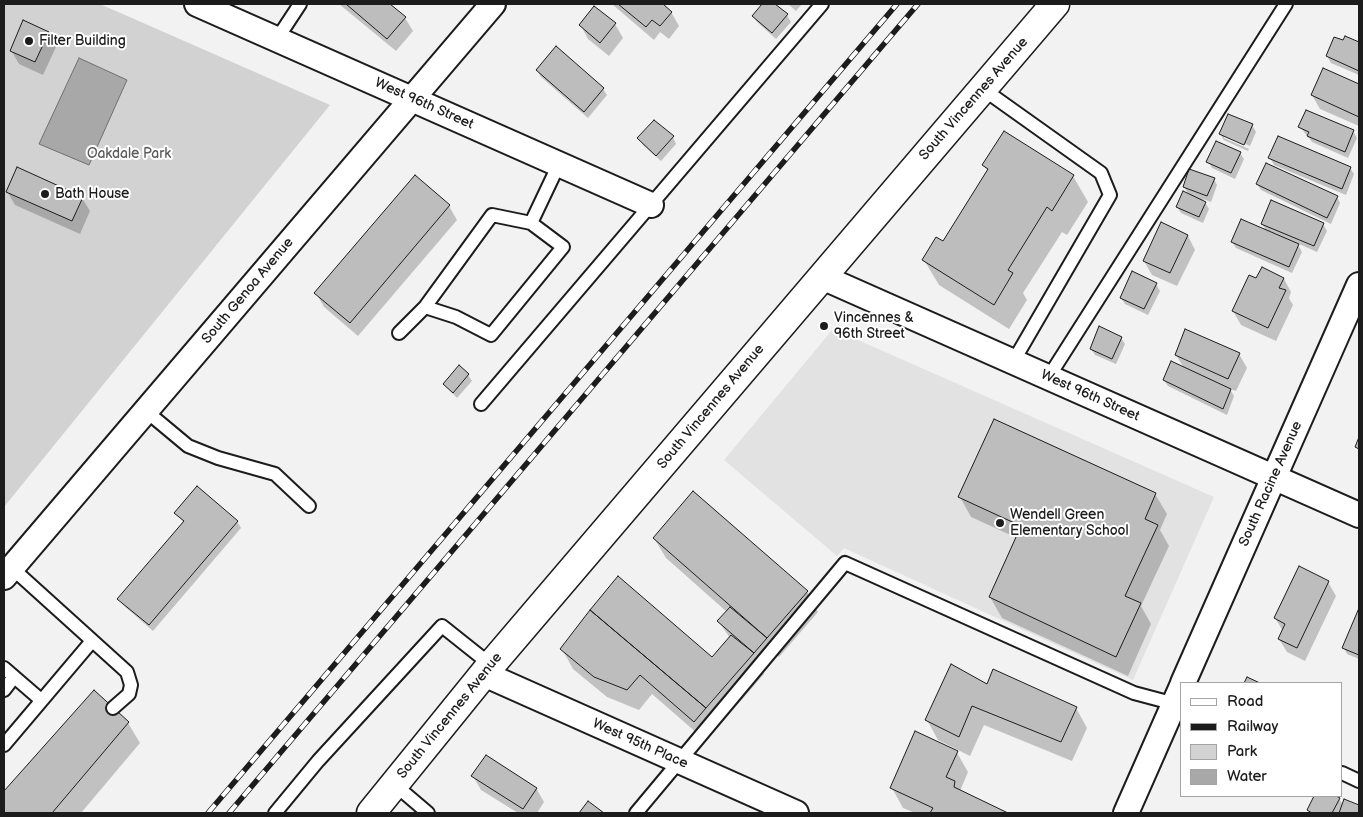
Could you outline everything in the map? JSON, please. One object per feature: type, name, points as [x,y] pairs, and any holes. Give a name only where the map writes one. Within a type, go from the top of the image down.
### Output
[{"type":"main road","name":"South Vincennes Avenue","points":[[373,812],[488,669],[1055,4]]},
{"type":"street","name":"West 96th Street","points":[[197,4],[651,206]]},
{"type":"street","name":"South Genoa Avenue","points":[[8,573],[493,4]]},
{"type":"street","name":"West 96th Street","points":[[822,277],[1359,515]]},
{"type":"street","name":"South Racine Avenue","points":[[1186,682],[1359,285]]},
{"type":"street","name":"West 95th Place","points":[[488,669],[679,761],[796,813]]},
{"type":"street","name":"South Racine Avenue","points":[[1126,813],[1180,695]]},
{"type":"lane","points":[[277,39],[300,4]]},
{"type":"lane","points":[[482,404],[822,4]]},
{"type":"lane","points":[[1048,378],[1286,4]]},
{"type":"lane","points":[[983,88],[1101,173],[1110,195],[1013,362]]},
{"type":"lane","points":[[531,223],[559,164]]},
{"type":"lane","points":[[399,333],[425,307],[492,215],[531,223],[563,247],[491,335],[456,317],[425,307]]},
{"type":"lane","points":[[146,411],[188,446],[218,458],[275,474],[309,506]]},
{"type":"lane","points":[[636,813],[845,563],[1134,693],[1180,695]]},
{"type":"lane","points":[[8,573],[127,672],[131,685],[129,694],[113,708]]},
{"type":"lane","points":[[275,813],[318,760],[442,626],[488,669]]},
{"type":"lane","points":[[4,745],[92,641]]},
{"type":"lane","points":[[4,668],[41,700]]},
{"type":"lane","points":[[4,690],[14,677]]},
{"type":"lane","points":[[1343,773],[1359,781]]},
{"type":"lane","points":[[394,784],[428,813]]},
{"type":"shaded area","name":"Wendell Green Elementary School","points":[[833,329],[1214,497],[1133,680],[844,548],[837,556],[724,460]]},
{"type":"green space","name":"Oakdale Park","points":[[4,4],[100,4],[330,105],[4,507]]},
{"type":"water","points":[[79,58],[127,80],[89,165],[39,144]]},
{"type":"building","points":[[346,4],[390,4],[406,17],[387,39]]},
{"type":"building","points":[[618,4],[663,4],[672,12],[660,26],[652,20],[646,27]]},
{"type":"building","points":[[762,4],[775,4],[788,14],[772,33],[752,16]]},
{"type":"building","points":[[594,6],[616,23],[600,43],[579,25]]},
{"type":"building","name":"Filter Building","points":[[23,20],[49,32],[35,62],[10,51]]},
{"type":"building","points":[[1345,36],[1359,42],[1359,71],[1326,56],[1334,37],[1343,40]]},
{"type":"building","points":[[556,46],[604,88],[584,112],[536,70]]},
{"type":"building","points":[[1323,68],[1359,84],[1359,117],[1311,95]]},
{"type":"building","points":[[1306,110],[1354,130],[1345,152],[1307,136],[1309,132],[1298,127]]},
{"type":"building","points":[[1228,114],[1253,124],[1244,145],[1219,134]]},
{"type":"building","points":[[654,120],[674,136],[656,156],[637,138]]},
{"type":"building","points":[[1004,131],[1074,175],[1052,211],[1047,207],[1008,270],[1013,273],[994,305],[922,260],[936,237],[943,241],[988,169],[982,165]]},
{"type":"building","points":[[1278,136],[1351,167],[1342,189],[1268,158]]},
{"type":"building","points":[[1216,141],[1241,152],[1231,173],[1206,162]]},
{"type":"building","points":[[1266,163],[1338,196],[1327,218],[1256,184]]},
{"type":"building","name":"Bath House","points":[[17,167],[83,197],[72,221],[6,192]]},
{"type":"building","points":[[1189,169],[1215,178],[1207,196],[1183,187]]},
{"type":"building","points":[[415,175],[450,205],[350,323],[314,293]]},
{"type":"building","points":[[1183,191],[1206,202],[1199,217],[1176,207]]},
{"type":"building","points":[[1271,200],[1324,223],[1314,246],[1261,224]]},
{"type":"building","points":[[1241,219],[1299,244],[1289,267],[1231,242]]},
{"type":"building","points":[[1161,222],[1188,235],[1170,273],[1143,261]]},
{"type":"building","points":[[1262,267],[1284,278],[1279,288],[1286,290],[1268,328],[1232,311],[1249,275],[1256,278]]},
{"type":"building","points":[[1132,271],[1157,283],[1144,309],[1120,298]]},
{"type":"building","points":[[1099,326],[1122,337],[1112,359],[1090,349]]},
{"type":"building","points":[[1185,329],[1240,353],[1228,379],[1175,355]]},
{"type":"building","points":[[1171,361],[1231,389],[1223,409],[1163,380]]},
{"type":"building","points":[[459,365],[469,374],[453,393],[443,384]]},
{"type":"building","points":[[994,419],[1156,493],[1145,519],[1158,525],[1125,596],[1141,603],[1116,657],[989,597],[1021,526],[958,497]]},
{"type":"building","points":[[1359,437],[1359,449],[1355,447]]},
{"type":"building","points":[[197,486],[238,521],[149,625],[117,599],[184,521],[174,513]]},
{"type":"building","points":[[693,491],[808,591],[767,638],[653,538]]},
{"type":"building","points":[[1299,566],[1329,581],[1297,648],[1278,639],[1285,624],[1274,618]]},
{"type":"building","points":[[618,576],[712,657],[731,635],[754,653],[706,708],[590,610]]},
{"type":"building","points":[[730,607],[767,638],[754,653],[717,621]]},
{"type":"building","points":[[1359,608],[1359,655],[1342,648]]},
{"type":"building","points":[[590,610],[706,708],[694,722],[640,675],[627,690],[594,677],[560,649]]},
{"type":"building","points":[[951,664],[987,684],[993,669],[1077,707],[1061,742],[972,706],[959,737],[925,720]]},
{"type":"building","points":[[1247,677],[1258,682],[1244,682]]},
{"type":"building","points":[[94,690],[129,722],[52,813],[4,813],[4,791]]},
{"type":"building","points":[[915,731],[958,751],[946,777],[955,781],[954,787],[1008,813],[930,813],[933,808],[890,788]]},
{"type":"building","points":[[486,755],[537,788],[523,809],[471,776]]},
{"type":"building","points":[[1314,797],[1340,798],[1332,813],[1312,813],[1307,810]]},
{"type":"building","points":[[1344,799],[1359,805],[1359,813],[1339,813]]},
{"type":"building","points":[[588,801],[604,813],[579,813]]},
{"type":"railway","points":[[208,813],[897,4]]},
{"type":"railway","points":[[229,813],[918,4]]},
{"type":"place","name":"Filter Building","points":[[29,41]]},
{"type":"place","name":"Bath House","points":[[45,194]]},
{"type":"place","name":"Vincennes & 96th Street","points":[[824,326]]},
{"type":"place","name":"Wendell Green Elementary School","points":[[1000,523]]}]
